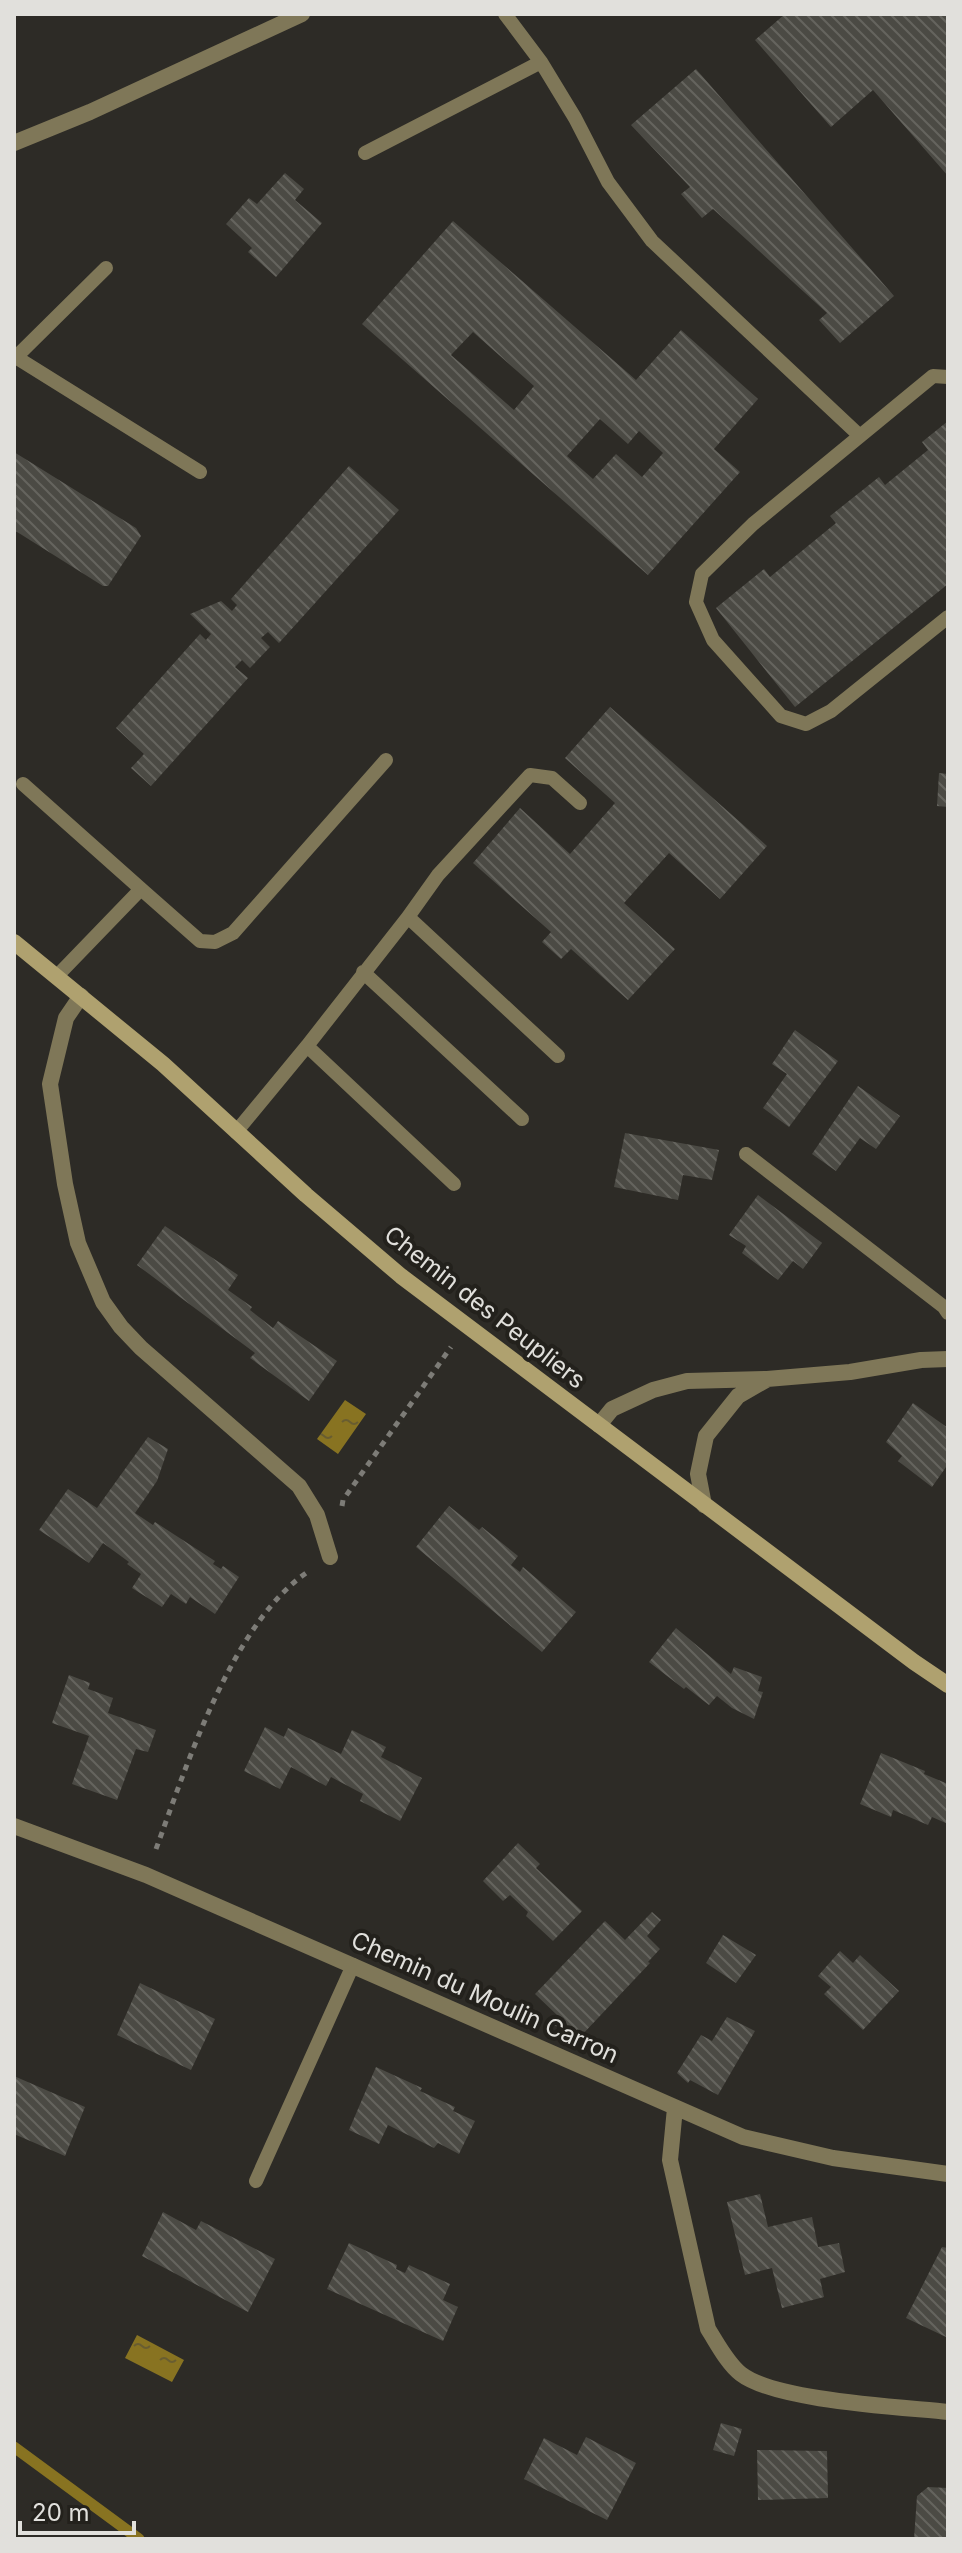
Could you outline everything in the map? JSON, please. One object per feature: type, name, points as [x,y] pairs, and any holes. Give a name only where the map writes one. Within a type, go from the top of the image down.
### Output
[{"type":"street","points":[[14,143],[90,112],[302,14]]},
{"type":"street","name":"Chemin des Peupliers","points":[[14,942],[163,1064],[401,1276],[948,1685]]},
{"type":"street","points":[[81,996],[66,1018],[50,1084],[65,1184],[78,1243],[103,1302],[141,1348],[299,1486],[317,1515],[330,1557]]},
{"type":"street","points":[[599,1425],[612,1409],[664,1387],[687,1381],[767,1379],[948,1359]]},
{"type":"street","points":[[704,1505],[698,1474],[706,1436],[738,1396],[767,1379]]},
{"type":"street","name":"Chemin du Moulin Carron","points":[[14,1826],[146,1875],[743,2137],[833,2158],[948,2174]]},
{"type":"street","points":[[675,2108],[670,2160],[708,2329],[741,2374],[767,2386],[826,2399],[948,2412]]},
{"type":"lane","points":[[505,14],[541,62],[608,182],[652,241],[860,436]]},
{"type":"lane","points":[[365,153],[541,62]]},
{"type":"lane","points":[[106,268],[15,356],[200,472]]},
{"type":"lane","points":[[948,377],[933,376],[753,524],[702,574],[696,602],[713,640],[781,716],[806,724],[831,711],[948,617]]},
{"type":"lane","points":[[23,784],[200,941],[215,942],[233,933],[386,760]]},
{"type":"lane","points":[[236,1132],[307,1046],[438,875],[530,775],[552,778],[580,803]]},
{"type":"lane","points":[[57,976],[141,889]]},
{"type":"lane","points":[[408,917],[558,1056]]},
{"type":"lane","points":[[363,972],[522,1119]]},
{"type":"lane","points":[[307,1046],[454,1184]]},
{"type":"lane","points":[[746,1154],[948,1313]]},
{"type":"lane","points":[[256,2181],[353,1965]]},
{"type":"path","points":[[146,1875],[206,1719],[245,1640],[293,1582],[330,1557],[343,1500],[452,1346]]},
{"type":"water","points":[[345,1400],[366,1414],[338,1454],[317,1439]]},
{"type":"water","points":[[137,2335],[184,2360],[172,2382],[125,2358]]},
{"type":"building","points":[[785,14],[948,14],[948,176],[873,90],[831,127],[755,40]]},
{"type":"building","points":[[696,69],[894,296],[840,343],[819,320],[827,313],[713,209],[702,218],[681,194],[690,187],[631,125]]},
{"type":"building","points":[[285,173],[304,189],[295,200],[322,223],[276,277],[248,252],[252,248],[226,224],[249,198],[257,204]]},
{"type":"building","points":[[453,221],[636,380],[681,330],[758,399],[714,449],[740,472],[648,575],[362,324]],"holes":[[[473,332],[534,386],[514,410],[451,355]],[[600,419],[628,444],[639,431],[663,453],[642,477],[616,454],[593,479],[567,456]]]},
{"type":"building","points":[[948,421],[948,584],[795,707],[716,608],[764,569],[770,577],[836,523],[830,516],[879,477],[885,485],[928,450],[922,442]]},
{"type":"building","points":[[14,452],[136,528],[141,536],[108,586],[103,586],[14,530]]},
{"type":"building","points":[[349,466],[399,510],[279,643],[268,632],[261,638],[270,647],[250,668],[242,660],[235,667],[248,678],[151,786],[131,768],[144,754],[116,728],[200,634],[206,640],[211,634],[190,614],[221,601],[232,611],[237,605],[231,599]]},
{"type":"building","points":[[610,707],[767,846],[720,899],[669,853],[624,903],[675,949],[628,1000],[571,949],[561,959],[542,942],[551,932],[473,863],[520,808],[570,854],[615,803],[565,758]]},
{"type":"building","points":[[939,773],[948,774],[948,807],[937,806]]},
{"type":"building","points":[[795,1030],[838,1061],[789,1127],[763,1108],[787,1074],[772,1064]]},
{"type":"building","points":[[858,1086],[900,1116],[876,1149],[860,1138],[836,1171],[812,1154]]},
{"type":"building","points":[[625,1133],[719,1150],[712,1180],[683,1175],[678,1200],[614,1187]]},
{"type":"building","points":[[758,1195],[822,1243],[803,1269],[793,1261],[778,1280],[742,1253],[746,1246],[729,1235]]},
{"type":"building","points":[[165,1226],[238,1275],[228,1290],[252,1307],[250,1310],[273,1328],[278,1321],[337,1361],[309,1401],[250,1358],[255,1353],[137,1265]]},
{"type":"building","points":[[913,1403],[948,1428],[948,1468],[932,1487],[898,1461],[902,1456],[886,1442]]},
{"type":"building","points":[[148,1437],[168,1449],[157,1481],[135,1513],[153,1525],[155,1522],[215,1561],[213,1564],[221,1569],[223,1566],[239,1577],[215,1614],[190,1597],[186,1604],[171,1594],[162,1607],[132,1588],[141,1574],[103,1543],[89,1563],[39,1530],[68,1489],[97,1508]]},
{"type":"building","points":[[449,1506],[518,1556],[511,1565],[520,1572],[523,1567],[576,1612],[542,1652],[416,1547]]},
{"type":"building","points":[[676,1628],[731,1674],[734,1667],[762,1677],[758,1691],[763,1692],[754,1719],[717,1696],[709,1705],[649,1662]]},
{"type":"building","points":[[69,1675],[90,1683],[88,1689],[113,1698],[108,1713],[156,1730],[148,1752],[136,1749],[117,1800],[72,1784],[89,1736],[52,1723]]},
{"type":"building","points":[[265,1727],[284,1737],[288,1728],[341,1754],[352,1730],[386,1747],[381,1757],[422,1778],[400,1821],[360,1801],[363,1794],[331,1777],[326,1786],[291,1767],[280,1789],[244,1771]]},
{"type":"building","points":[[881,1753],[948,1784],[948,1824],[932,1817],[928,1825],[893,1810],[891,1817],[860,1804]]},
{"type":"building","points":[[518,1843],[540,1864],[536,1868],[582,1911],[553,1941],[526,1916],[528,1912],[510,1895],[503,1901],[483,1881]]},
{"type":"building","points":[[652,1912],[661,1920],[647,1936],[660,1949],[650,1963],[580,2037],[551,2024],[557,2015],[535,1994],[605,1921],[625,1940]]},
{"type":"building","points":[[723,1935],[756,1955],[736,1983],[706,1963]]},
{"type":"building","points":[[840,1951],[853,1963],[860,1955],[899,1991],[863,2030],[824,1994],[831,1987],[818,1976]]},
{"type":"building","points":[[140,1983],[215,2019],[191,2070],[117,2035]]},
{"type":"building","points":[[727,2017],[755,2031],[718,2095],[690,2080],[688,2083],[677,2073],[701,2035],[712,2041]]},
{"type":"building","points":[[376,2067],[422,2088],[420,2091],[455,2107],[453,2111],[475,2121],[459,2154],[438,2143],[434,2148],[388,2125],[379,2144],[349,2130]]},
{"type":"building","points":[[14,2076],[85,2107],[65,2156],[14,2134]]},
{"type":"building","points":[[760,2194],[768,2227],[812,2217],[818,2247],[839,2243],[845,2272],[820,2279],[824,2297],[782,2308],[772,2268],[745,2275],[727,2202]]},
{"type":"building","points":[[163,2212],[196,2230],[201,2221],[275,2259],[248,2312],[142,2256]]},
{"type":"building","points":[[349,2243],[397,2265],[396,2269],[405,2273],[409,2265],[450,2284],[443,2300],[458,2307],[443,2341],[327,2289]]},
{"type":"building","points":[[942,2247],[948,2248],[946,2337],[906,2318]]},
{"type":"building","points":[[721,2423],[742,2429],[734,2456],[713,2450]]},
{"type":"building","points":[[586,2437],[636,2463],[607,2520],[524,2479],[544,2438],[577,2455]]},
{"type":"building","points":[[757,2450],[827,2451],[828,2498],[758,2500]]},
{"type":"building","points":[[928,2487],[948,2488],[948,2539],[914,2539],[917,2496]]},
{"type":"waterway","points":[[14,2447],[139,2539]]}]
